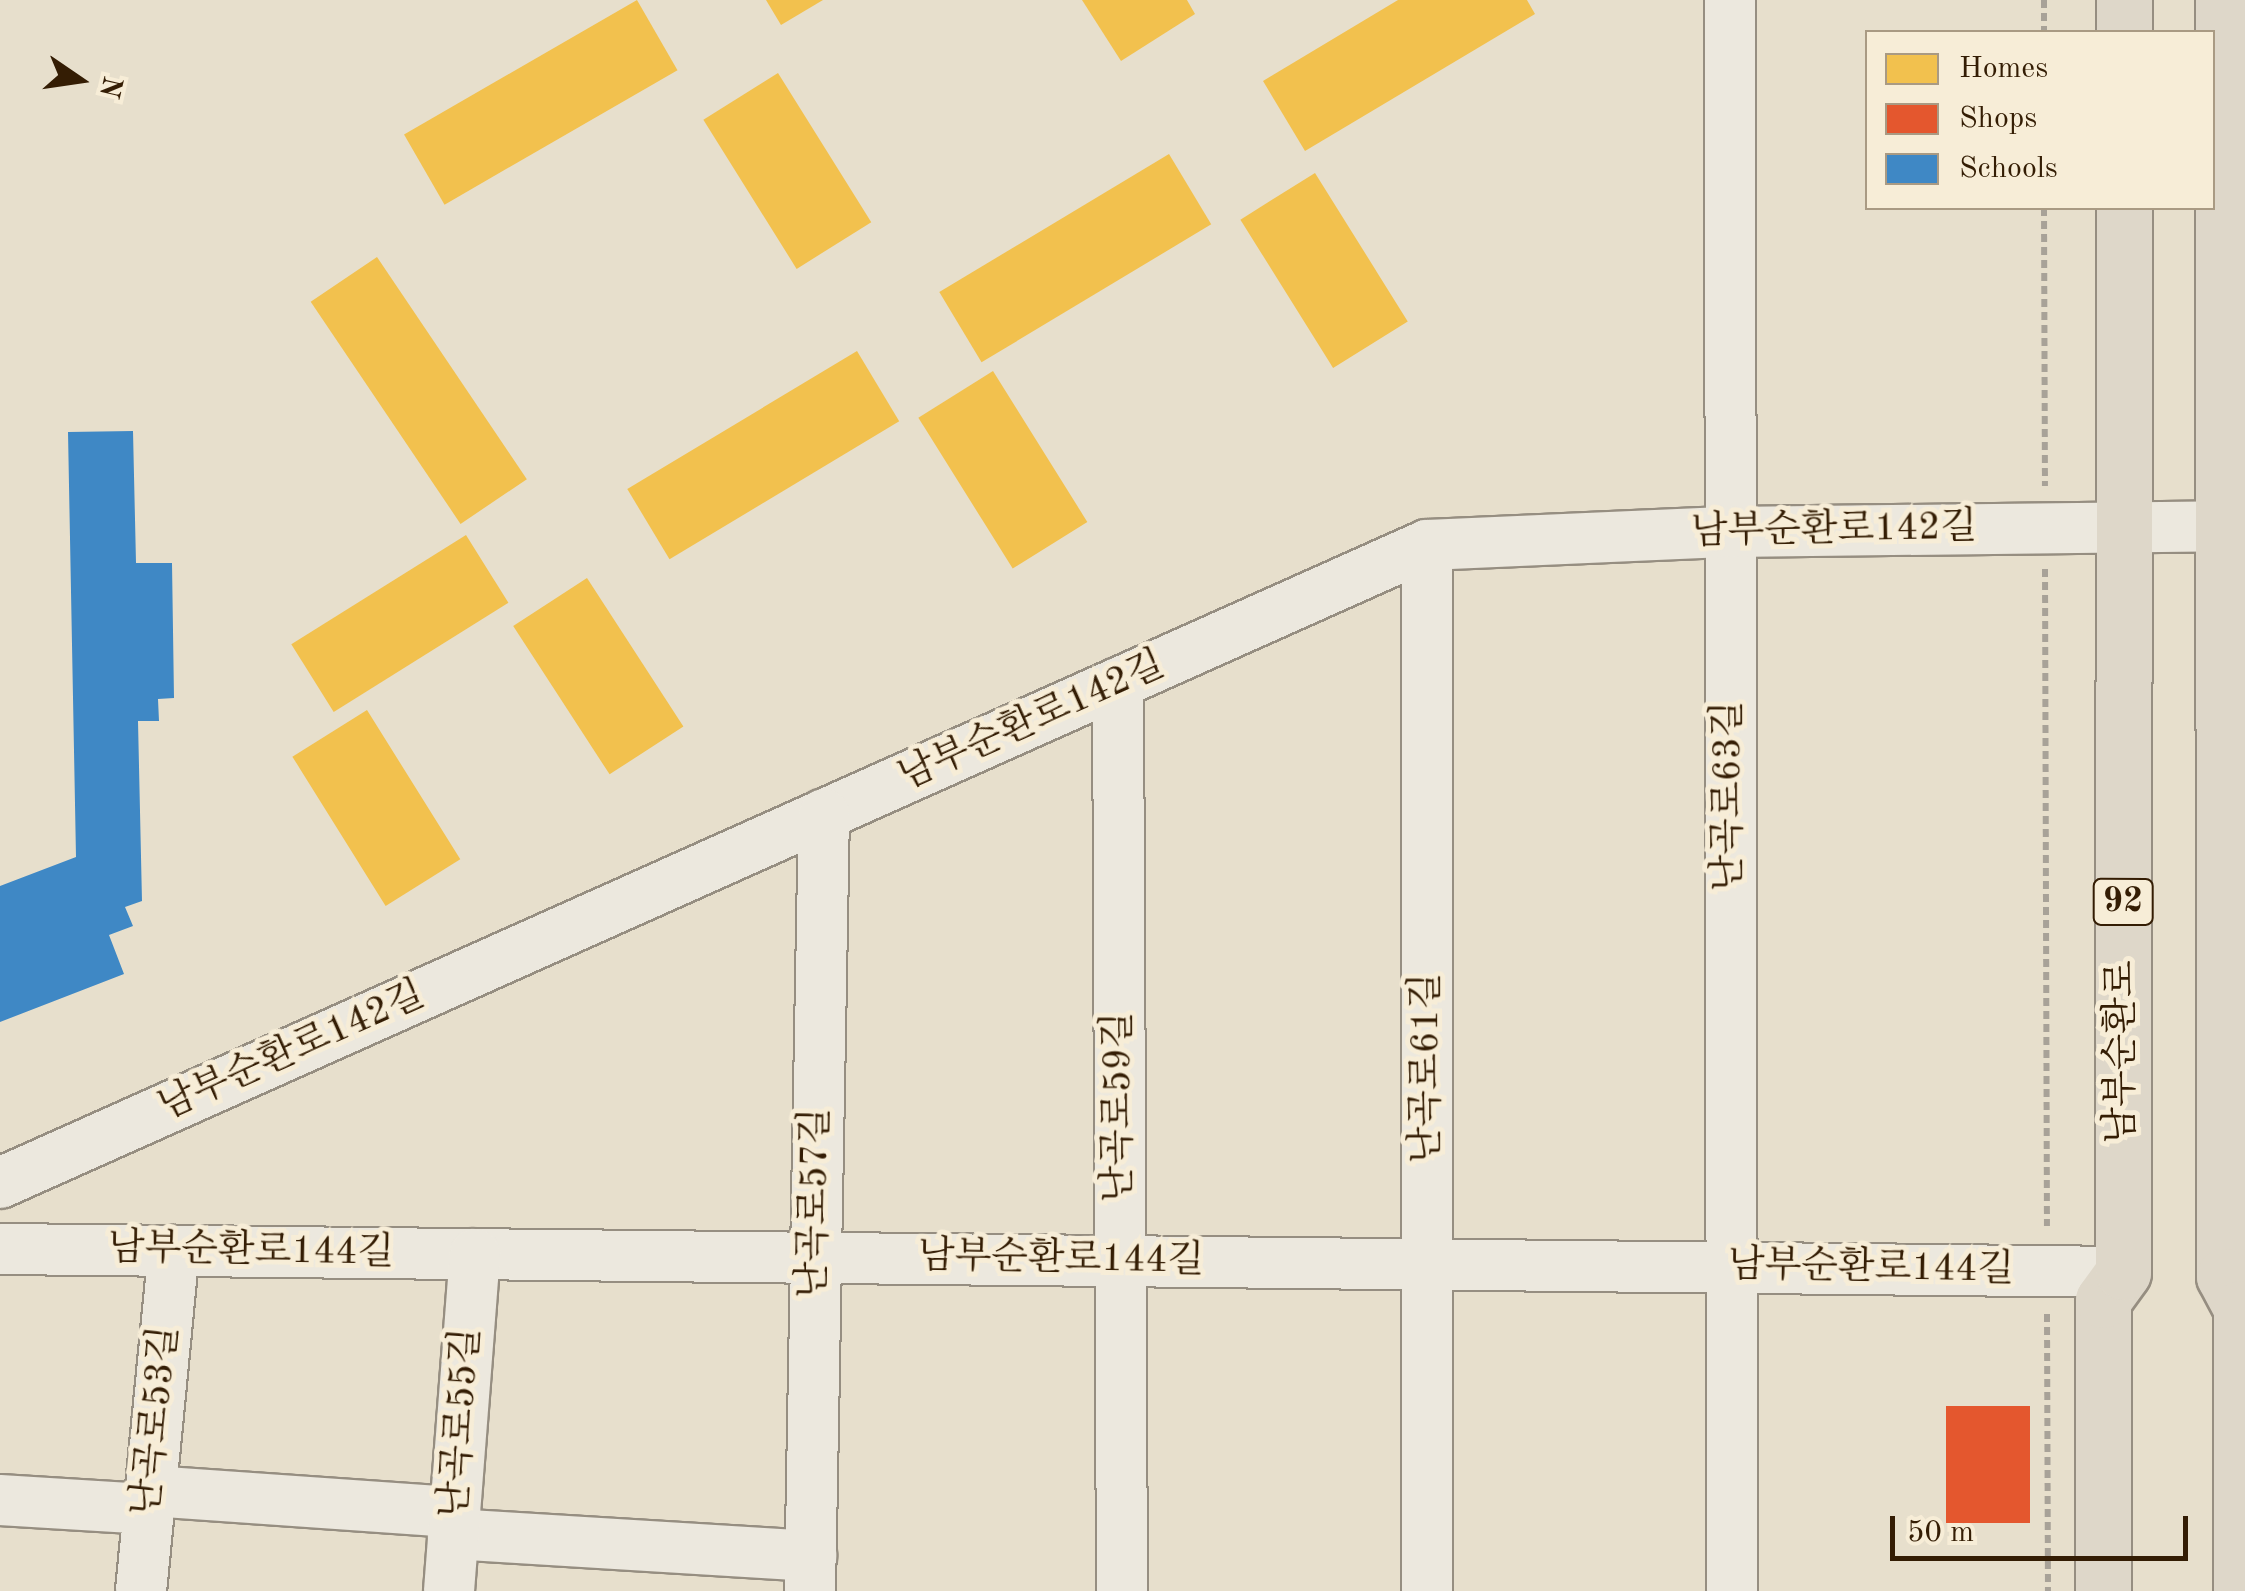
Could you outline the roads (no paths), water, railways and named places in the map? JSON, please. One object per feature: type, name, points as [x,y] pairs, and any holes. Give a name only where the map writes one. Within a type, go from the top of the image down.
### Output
[{"type":"main road","points":[[2124,0],[2124,30]]},
{"type":"main road","points":[[2223,0],[2233,526],[2235,1276],[2241,1308],[2241,1591]]},
{"type":"main road","name":"남부순환로","points":[[2103,1591],[2103,1300],[2122,1272],[2124,210]]},
{"type":"street","name":"난곡로63길","points":[[1730,0],[1732,1591]]},
{"type":"street","name":"남부순환로142길","points":[[0,1182],[1428,545],[1730,532],[2233,526]]},
{"type":"street","name":"난곡로61길","points":[[1427,1591],[1428,545]]},
{"type":"street","name":"난곡로59길","points":[[1118,683],[1122,1591]]},
{"type":"street","name":"난곡로57길","points":[[810,1574],[824,814]]},
{"type":"street","name":"남부순환로144길","points":[[0,1249],[2122,1272]]},
{"type":"street","name":"난곡로53길","points":[[141,1591],[174,1251]]},
{"type":"street","name":"난곡로55길","points":[[448,1591],[475,1254]]},
{"type":"street","points":[[0,1500],[150,1500],[454,1523],[810,1574]]}]
